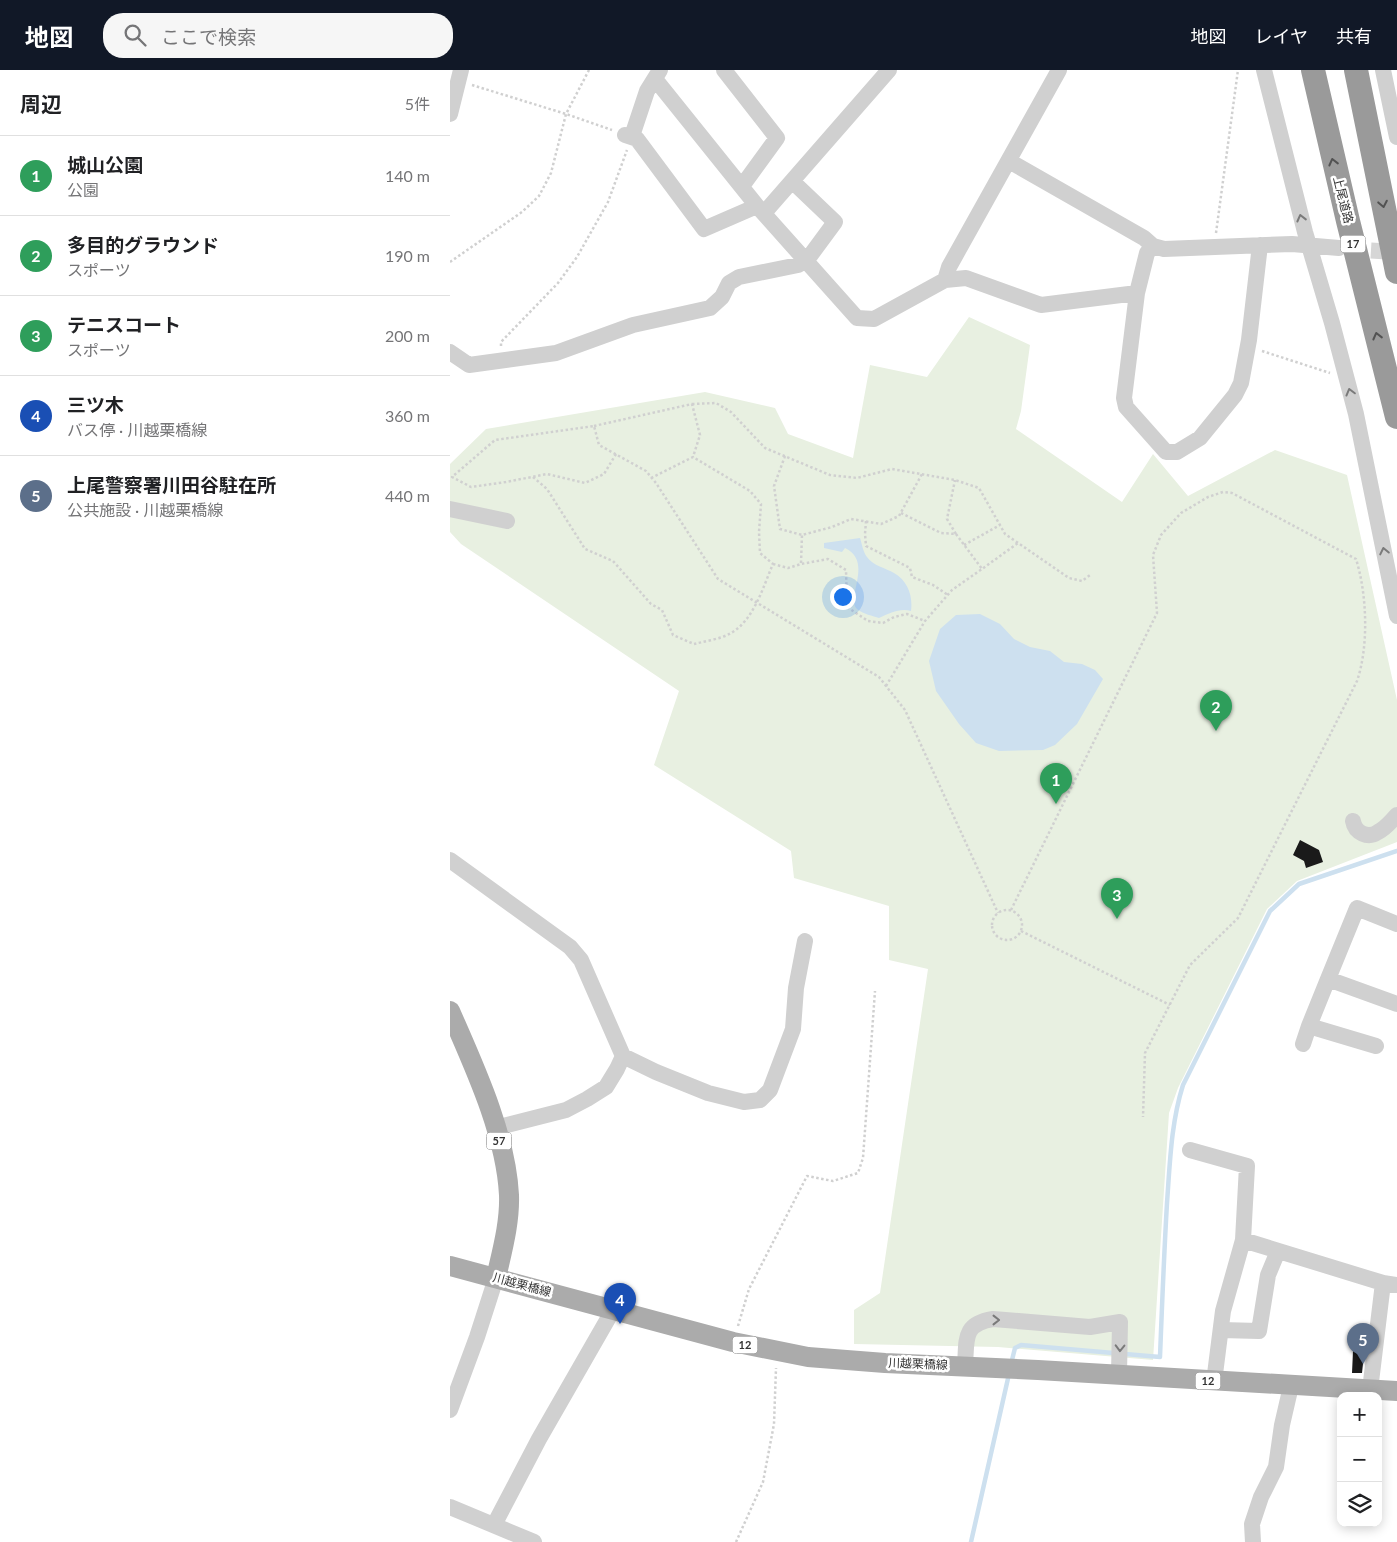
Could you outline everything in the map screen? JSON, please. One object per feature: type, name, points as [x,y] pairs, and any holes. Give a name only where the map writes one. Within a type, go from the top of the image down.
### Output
[{"type":"highway","name":"上尾道路","points":[[1312,70],[1397,418]]},
{"type":"highway","points":[[1356,70],[1397,272]]},
{"type":"main road","name":"57","points":[[450,1011],[479,1076],[504,1156],[509,1196],[506,1233],[496,1278]]},
{"type":"main road","name":"川越栗橋線","points":[[450,1266],[733,1342],[808,1357],[847,1361],[1119,1374],[1214,1382],[1397,1392]]},
{"type":"street","points":[[724,70],[777,138],[745,182],[740,184]]},
{"type":"street","points":[[889,70],[792,181],[761,210],[704,229],[637,140],[629,136],[646,91],[658,74],[761,210],[857,318],[874,319],[945,280],[966,278],[1041,305],[1137,292]]},
{"type":"street","points":[[1264,70],[1309,246],[1356,414],[1397,616]]},
{"type":"street","points":[[1383,70],[1396,126]]},
{"type":"street","points":[[945,280],[949,267],[1057,71]]},
{"type":"street","points":[[450,114],[460,76]]},
{"type":"street","points":[[1009,161],[1114,220],[1154,246],[1164,249],[1292,244],[1339,248]]},
{"type":"street","points":[[450,352],[469,364],[556,353],[633,325],[710,308],[722,297],[729,284],[739,277],[798,266],[807,260],[835,222],[792,181]]},
{"type":"street","points":[[1154,246],[1147,253],[1137,292],[1124,398],[1126,407],[1166,452],[1177,452],[1200,438],[1214,423],[1235,395],[1241,382],[1248,347],[1260,245]]},
{"type":"street","points":[[450,509],[506,521]]},
{"type":"street","points":[[1353,821],[1356,831],[1362,834],[1377,834],[1397,815]]},
{"type":"street","points":[[450,860],[570,947],[581,960],[623,1056],[708,1093],[744,1102],[760,1100],[770,1090],[793,1029],[796,988],[805,941]]},
{"type":"street","points":[[1303,1044],[1357,908],[1397,924]]},
{"type":"street","points":[[1328,979],[1397,1004]]},
{"type":"street","points":[[1309,1026],[1376,1046]]},
{"type":"street","points":[[495,1128],[566,1110],[587,1099],[606,1087],[623,1056]]},
{"type":"street","points":[[1190,1150],[1247,1166],[1243,1240],[1223,1311],[1214,1382]]},
{"type":"street","points":[[1243,1240],[1390,1284],[1370,1390]]},
{"type":"street","points":[[1221,1330],[1259,1331],[1268,1274],[1278,1251]]},
{"type":"street","points":[[450,1410],[496,1278]]},
{"type":"street","points":[[494,1525],[538,1439],[613,1310]]},
{"type":"street","points":[[965,1366],[967,1337],[971,1328],[979,1322],[993,1319],[1090,1327],[1120,1322],[1119,1374]]},
{"type":"street","points":[[1253,1542],[1252,1524],[1261,1497],[1276,1467],[1282,1425],[1291,1386]]},
{"type":"street","points":[[450,1507],[534,1542]]},
{"type":"path","points":[[450,262],[522,212],[539,196],[550,173],[566,114],[589,70]]},
{"type":"path","points":[[1214,247],[1238,70]]},
{"type":"path","points":[[460,76],[629,136],[608,202],[577,257],[558,283],[501,342],[498,360]]},
{"type":"path","points":[[1248,347],[1330,373],[1345,373]]},
{"type":"path","points":[[616,454],[604,474],[585,483],[547,474],[471,487],[452,477],[495,440],[594,426],[692,404],[716,403],[731,412],[765,448],[830,475],[857,478],[892,469],[955,480],[979,488],[1005,534],[1069,578],[1082,581],[1090,575]]},
{"type":"path","points":[[651,478],[693,457],[700,434],[692,404]]},
{"type":"path","points":[[594,426],[600,445],[646,471],[718,579],[879,677],[905,710],[998,913]]},
{"type":"path","points":[[785,456],[774,486],[780,529],[802,535],[832,527],[851,519],[881,524],[899,516],[922,474]]},
{"type":"path","points":[[693,457],[750,490],[761,504],[760,553],[773,564],[788,568],[828,558],[846,570],[847,608],[868,621],[883,623],[894,617],[907,614],[925,622]]},
{"type":"path","points":[[533,477],[547,489],[585,549],[613,562],[651,604],[662,610],[673,635],[694,644],[730,634],[744,624],[773,564]]},
{"type":"path","points":[[955,480],[947,520],[982,569]]},
{"type":"path","points":[[1010,910],[1157,613],[1153,555],[1161,535],[1181,513],[1208,497],[1223,492],[1232,493],[1353,556],[1356,559],[1364,590],[1364,645],[1362,667],[1357,681],[1238,918],[1190,965],[1146,1053],[1143,1117]]},
{"type":"path","points":[[901,513],[941,533],[956,534]]},
{"type":"path","points":[[866,522],[866,546],[910,568],[912,577],[933,585],[948,595]]},
{"type":"path","points":[[964,545],[1000,525]]},
{"type":"path","points":[[801,564],[802,535]]},
{"type":"path","points":[[886,686],[925,622],[952,590],[1018,543]]},
{"type":"path","points":[[1003,910],[1010,910],[1019,915],[1021,920],[1020,931],[1012,939],[1000,938],[993,929],[992,923],[998,913],[1003,910]]},
{"type":"path","points":[[1020,931],[1170,1005]]},
{"type":"path","points":[[733,1342],[749,1289],[807,1176],[834,1181],[858,1173],[863,1158],[875,992]]},
{"type":"path","points":[[736,1542],[763,1482],[774,1424],[777,1352]]},
{"type":"green space","points":[[969,317],[1030,345],[1021,411],[1016,429],[1122,502],[1153,454],[1188,496],[1275,450],[1347,475],[1397,700],[1397,842],[1297,881],[1267,909],[1178,1088],[1169,1113],[1153,1360],[998,1347],[854,1344],[854,1310],[880,1293],[928,969],[889,960],[889,906],[794,878],[791,851],[654,765],[679,691],[461,544],[450,532],[450,464],[486,429],[705,392],[775,408],[788,434],[853,458],[870,365],[927,377]]},
{"type":"water","points":[[860,538],[864,553],[870,560],[903,580],[910,594],[911,611],[899,611],[879,618],[865,614],[857,609],[854,604],[854,597],[858,571],[857,562],[853,554],[845,548],[842,552],[824,548],[824,543]]},
{"type":"water","points":[[980,614],[1000,624],[1014,639],[1030,647],[1050,651],[1064,662],[1082,664],[1095,670],[1103,679],[1077,724],[1055,745],[1043,750],[999,751],[976,743],[959,724],[936,691],[929,661],[940,629],[956,615]]},
{"type":"building","points":[[1300,840],[1319,850],[1323,862],[1306,868],[1304,861],[1293,855]]},
{"type":"building","points":[[1357,1345],[1365,1345],[1362,1373],[1352,1373],[1353,1351],[1357,1351]]},
{"type":"waterway","points":[[1011,1364],[1015,1348],[1021,1345],[1160,1357],[1170,1158],[1173,1128],[1183,1085],[1270,911],[1299,884],[1397,851]]},
{"type":"waterway","points":[[971,1542],[1009,1374]]},
{"type":"tunnel","points":[[1347,249],[1397,252]]},
{"type":"place","name":"多目的グラウンド","points":[[1216,731]]},
{"type":"place","name":"城山公園","points":[[1056,804]]},
{"type":"place","name":"テニスコート","points":[[1117,919]]},
{"type":"place","name":"三ツ木","points":[[620,1324]]},
{"type":"place","name":"上尾警察署川田谷駐在所","points":[[1363,1364]]}]
